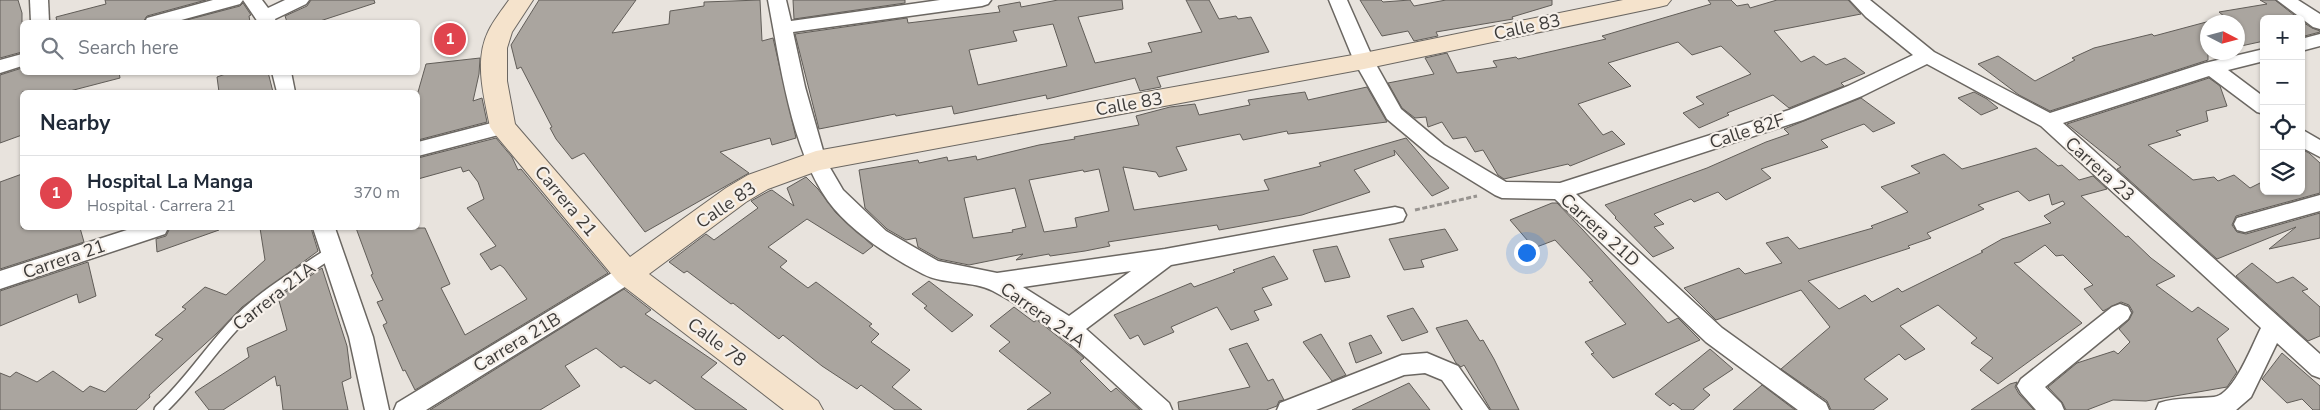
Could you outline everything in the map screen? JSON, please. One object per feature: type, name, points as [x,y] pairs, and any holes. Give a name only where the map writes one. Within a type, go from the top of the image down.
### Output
[{"type":"street","points":[[39,0],[40,20]]},
{"type":"street","points":[[161,20],[234,0]]},
{"type":"street","points":[[252,0],[266,19],[300,0]]},
{"type":"street","name":"Carrera 21","points":[[521,0],[500,32],[495,48],[494,81],[504,127],[628,274]]},
{"type":"street","name":"Carrera 21A","points":[[777,0],[795,87],[816,161],[836,196],[878,237],[933,269],[997,282],[1070,328],[1160,410]]},
{"type":"street","points":[[782,28],[982,0]]},
{"type":"street","points":[[1338,0],[1364,61],[1394,114],[1437,150],[1502,190]]},
{"type":"street","name":"Calle 83","points":[[628,274],[736,195],[758,182],[816,161],[1364,61],[1659,0]]},
{"type":"street","name":"Carrera 23","points":[[1860,0],[1872,12],[1928,56],[2048,121],[2320,368]]},
{"type":"street","points":[[2286,0],[2320,24]]},
{"type":"street","points":[[2305,44],[2320,40]]},
{"type":"street","name":"Calle 82F","points":[[1560,191],[1796,116],[1855,91],[1928,56]]},
{"type":"street","points":[[2048,121],[2212,68],[2260,56]]},
{"type":"street","points":[[0,67],[20,61]]},
{"type":"street","points":[[2212,68],[2261,105]]},
{"type":"street","points":[[282,75],[286,90]]},
{"type":"street","points":[[420,148],[504,127]]},
{"type":"street","points":[[2305,139],[2320,150]]},
{"type":"street","name":"Carrera 21D","points":[[1502,190],[1560,191],[1714,334],[1817,410]]},
{"type":"street","points":[[2245,224],[2320,203]]},
{"type":"street","points":[[997,282],[1165,258],[1394,215]]},
{"type":"street","name":"Carrera 21","points":[[0,280],[151,230]]},
{"type":"street","points":[[325,230],[361,337],[377,410]]},
{"type":"street","points":[[1070,328],[1165,258]]},
{"type":"street","name":"Carrera 21B","points":[[406,410],[628,274]]},
{"type":"street","name":"Calle 78","points":[[628,274],[806,410]]},
{"type":"street","points":[[2052,410],[2029,386],[2120,313]]},
{"type":"street","points":[[2168,410],[2223,409],[2242,390],[2273,326]]},
{"type":"street","points":[[1289,410],[1402,365],[1427,363],[1450,373],[1477,410]]},
{"type":"lane","name":"Carrera 21A","points":[[160,410],[189,380],[236,323],[272,294],[332,252]]},
{"type":"path","points":[[1394,215],[1502,190]]},
{"type":"building","points":[[0,0],[18,0],[22,13],[22,20],[20,20],[20,53],[0,58]]},
{"type":"building","points":[[105,0],[206,0],[147,16],[144,20],[57,20],[56,17],[106,4]]},
{"type":"building","points":[[311,0],[374,0],[375,3],[323,20],[286,20],[285,16],[307,6]]},
{"type":"building","points":[[539,0],[636,0],[612,33],[669,24],[670,11],[704,6],[704,2],[760,0],[762,41],[773,38],[796,138],[772,145],[770,138],[720,152],[749,173],[645,232],[584,153],[572,159],[556,139],[550,128],[552,127],[521,67],[517,69],[511,45]]},
{"type":"building","points":[[793,0],[905,0],[905,3],[794,19]]},
{"type":"building","points":[[1058,0],[1122,0],[1123,9],[1078,17],[1095,63],[1152,52],[1148,43],[1202,32],[1186,0],[1209,0],[1219,19],[1236,16],[1238,19],[1251,17],[1269,52],[1157,77],[1161,87],[1140,91],[1135,78],[1047,99],[1046,95],[954,114],[952,106],[896,116],[895,114],[819,129],[795,34],[907,18],[908,23],[1000,12],[998,6],[1020,2],[1021,7]],"holes":[[[1053,24],[1067,66],[978,85],[969,50],[1017,41],[1013,31]]]},
{"type":"building","points":[[1360,0],[1381,0],[1383,2],[1410,0],[1414,6],[1446,0],[1552,0],[1552,5],[1512,17],[1513,19],[1436,32],[1438,36],[1414,41],[1408,31],[1382,36]]},
{"type":"building","points":[[1708,0],[1731,0],[1737,6],[1748,4],[1750,8],[1777,0],[1848,0],[1861,14],[1774,31],[1801,62],[1814,56],[1826,65],[1845,58],[1865,73],[1841,83],[1844,86],[1789,108],[1773,95],[1727,113],[1729,115],[1699,128],[1683,113],[1704,104],[1696,97],[1751,74],[1721,46],[1692,55],[1678,42],[1608,63],[1631,86],[1578,104],[1603,135],[1612,131],[1625,144],[1570,166],[1568,164],[1504,179],[1498,175],[1483,150],[1475,152],[1466,137],[1453,139],[1442,122],[1428,127],[1426,117],[1415,118],[1402,108],[1388,83],[1434,74],[1425,58],[1447,53],[1457,73],[1497,67],[1493,61],[1516,57],[1518,59],[1606,39],[1602,36],[1711,4]]},
{"type":"building","points":[[2260,0],[2275,0],[2294,15],[2260,15],[2260,42],[2245,45],[2245,15],[2223,15],[2219,12],[2267,4]]},
{"type":"building","points":[[243,3],[251,15],[249,16],[250,20],[187,20],[240,6]]},
{"type":"building","points":[[2200,24],[2200,60],[2208,60],[2050,111],[2019,95],[1978,64],[1998,56],[2035,81],[2075,60],[2072,58],[2094,48],[2152,34],[2154,36]]},
{"type":"building","points":[[2305,24],[2320,31],[2305,36]]},
{"type":"building","points":[[480,58],[479,74],[473,101],[482,98],[487,122],[420,139],[419,90],[426,64]]},
{"type":"building","points":[[20,69],[20,75],[120,75],[120,78],[74,90],[20,90],[20,136],[0,143],[0,75]]},
{"type":"building","points":[[223,75],[269,75],[272,90],[219,90],[217,77]]},
{"type":"building","points":[[2209,78],[2220,86],[2227,106],[2206,111],[2208,121],[2176,131],[2181,135],[2148,145],[2193,180],[2214,177],[2218,181],[2234,175],[2250,188],[2260,183],[2260,195],[2305,195],[2305,151],[2309,153],[2320,163],[2320,193],[2236,216],[2232,225],[2237,232],[2246,234],[2320,213],[2320,238],[2269,249],[2296,227],[2217,259],[2117,169],[2121,167],[2067,124]]},
{"type":"building","points":[[1367,87],[1387,122],[1288,134],[1287,131],[1243,140],[1240,134],[1176,147],[1187,170],[1159,177],[1156,172],[1123,167],[1134,210],[1269,190],[1264,180],[1321,166],[1319,163],[1406,138],[1449,188],[1432,196],[1394,150],[1395,155],[1354,170],[1370,192],[1302,215],[1219,230],[1217,225],[1108,242],[1110,246],[1085,251],[1050,256],[1049,254],[1016,260],[1023,254],[969,265],[939,259],[918,247],[916,238],[906,240],[887,229],[865,208],[859,170],[918,160],[919,163],[947,157],[948,161],[976,156],[977,160],[1039,145],[1075,139],[1074,137],[1139,125],[1136,116],[1170,107],[1195,104],[1199,115],[1250,105],[1248,100],[1275,96],[1305,92],[1308,100]],"holes":[[[1099,169],[1109,211],[1075,218],[1077,227],[1044,232],[1029,180]],[[1015,188],[1026,227],[1012,230],[1013,232],[973,238],[964,198]]]},
{"type":"building","points":[[1974,92],[1998,108],[1981,115],[1958,98]]},
{"type":"building","points":[[1861,98],[1895,123],[1873,132],[1864,124],[1821,140],[1828,147],[1761,169],[1771,178],[1726,200],[1718,192],[1694,202],[1691,199],[1654,214],[1664,224],[1654,227],[1674,248],[1653,257],[1605,205],[1707,168],[1789,134],[1784,129]]},
{"type":"building","points":[[496,138],[512,157],[518,170],[521,169],[608,273],[415,390],[405,370],[403,371],[383,325],[387,323],[377,302],[383,300],[371,275],[373,274],[357,230],[420,230],[420,228],[425,228],[450,284],[441,288],[465,335],[527,299],[504,268],[500,265],[491,270],[480,254],[496,246],[467,208],[484,199],[478,182],[469,170],[463,172],[461,167],[420,178],[420,157]]},
{"type":"building","points":[[2036,148],[2058,166],[2062,165],[2079,180],[2093,176],[2107,189],[2081,196],[2126,237],[2128,236],[2151,258],[2175,276],[2156,285],[2192,312],[2198,307],[2229,329],[2217,339],[2237,372],[2227,387],[2146,401],[2113,400],[2087,410],[2066,410],[2062,402],[2048,387],[2077,363],[2114,351],[2118,354],[2130,342],[2119,329],[2129,320],[2133,312],[2129,305],[2121,302],[2103,311],[2084,289],[2093,285],[2063,255],[2056,256],[2045,245],[2020,262],[2014,263],[2082,323],[1998,384],[1980,370],[1993,358],[1971,343],[1977,338],[1938,305],[1900,326],[1925,349],[1905,360],[1899,354],[1864,379],[1888,399],[1873,410],[1831,410],[1827,401],[1781,369],[1830,327],[1801,290],[1716,320],[1684,288],[1739,268],[1745,274],[1782,263],[1766,243],[1788,237],[1799,249],[1873,228],[1871,226],[1908,212],[1881,187],[1920,173],[1911,166],[1944,154],[1962,169]],"holes":[[[2018,191],[2029,201],[2049,194],[2052,205],[2063,201],[2065,204],[2044,216],[2051,223],[2002,239],[1981,251],[1983,252],[1902,292],[1898,288],[1872,302],[1865,295],[1839,309],[1808,281],[1910,248],[1908,246],[1931,238],[1927,233],[1984,209],[1978,205]]]},
{"type":"building","points":[[20,175],[20,230],[81,230],[84,242],[0,269],[0,182]]},
{"type":"building","points":[[806,177],[818,189],[836,213],[873,246],[863,254],[807,219],[768,247],[787,261],[780,267],[808,288],[816,282],[872,324],[869,326],[879,334],[871,342],[910,370],[892,387],[922,410],[895,410],[861,385],[857,389],[822,366],[783,335],[779,339],[733,303],[731,304],[687,271],[684,273],[669,262],[706,234],[714,240],[758,208],[751,201],[769,191],[772,190],[794,206],[787,188]]},
{"type":"building","points":[[1552,203],[1557,203],[1668,323],[1678,318],[1700,340],[1613,378],[1591,354],[1594,353],[1585,342],[1626,324],[1589,282],[1593,281],[1555,240],[1534,248],[1510,220]]},
{"type":"building","points":[[1445,229],[1458,250],[1421,260],[1424,267],[1404,270],[1389,239]]},
{"type":"building","points":[[169,230],[219,230],[157,252],[156,239],[166,236]]},
{"type":"building","points":[[260,230],[312,230],[318,251],[242,307],[216,334],[149,395],[150,397],[136,410],[0,410],[0,373],[10,377],[16,372],[37,382],[53,371],[83,392],[90,386],[105,392],[163,339],[155,335],[186,309],[182,307],[205,287],[226,295],[265,260]]},
{"type":"building","points":[[1337,246],[1350,277],[1325,282],[1313,250]]},
{"type":"building","points":[[1274,256],[1288,279],[1262,288],[1272,305],[1254,311],[1259,320],[1231,330],[1217,307],[1171,327],[1174,332],[1144,345],[1138,335],[1130,339],[1114,315],[1191,283],[1194,287],[1235,272],[1233,270]]},
{"type":"building","points":[[88,262],[96,296],[79,303],[77,294],[0,326],[0,291]]},
{"type":"building","points":[[2252,263],[2277,283],[2293,277],[2308,289],[2302,291],[2320,307],[2320,336],[2308,341],[2236,276]]},
{"type":"building","points":[[322,268],[347,346],[351,378],[342,382],[348,410],[283,410],[280,385],[277,386],[275,376],[223,410],[209,410],[195,392],[249,357],[247,348],[287,330],[278,297]]},
{"type":"building","points":[[929,281],[973,315],[952,332],[924,308],[927,306],[912,294]]},
{"type":"building","points":[[624,289],[651,310],[645,314],[717,363],[701,377],[747,410],[696,410],[655,380],[650,384],[624,366],[621,368],[596,348],[565,366],[580,386],[540,410],[430,410]]},
{"type":"building","points":[[1014,307],[1034,322],[1037,320],[1071,347],[1084,358],[1080,361],[1111,392],[1116,388],[1140,410],[1027,410],[1051,393],[999,351],[1010,342],[990,326]]},
{"type":"building","points":[[1413,308],[1428,332],[1402,341],[1387,316]]},
{"type":"building","points":[[1467,320],[1480,341],[1483,340],[1494,359],[1519,410],[1491,410],[1464,365],[1461,367],[1456,363],[1436,328]]},
{"type":"building","points":[[1321,334],[1346,375],[1332,381],[1303,342]]},
{"type":"building","points":[[1371,335],[1382,353],[1356,363],[1349,343]]},
{"type":"building","points":[[1247,343],[1268,381],[1273,379],[1284,400],[1279,401],[1277,406],[1266,410],[1179,410],[1178,402],[1250,387],[1229,349]]},
{"type":"building","points":[[1710,349],[1733,369],[1703,389],[1710,395],[1693,410],[1682,410],[1673,403],[1670,406],[1655,394]]},
{"type":"building","points":[[2282,353],[2320,386],[2320,410],[2313,410],[2302,399],[2287,403],[2262,379]]},
{"type":"building","points":[[2017,382],[2015,387],[2019,394],[2034,410],[1971,410],[2010,384]]},
{"type":"building","points":[[1409,383],[1430,410],[1352,410]]},
{"type":"building","points":[[1762,385],[1795,410],[1733,410]]},
{"type":"place","name":"Hospital La Manga","points":[[450,39]]}]
